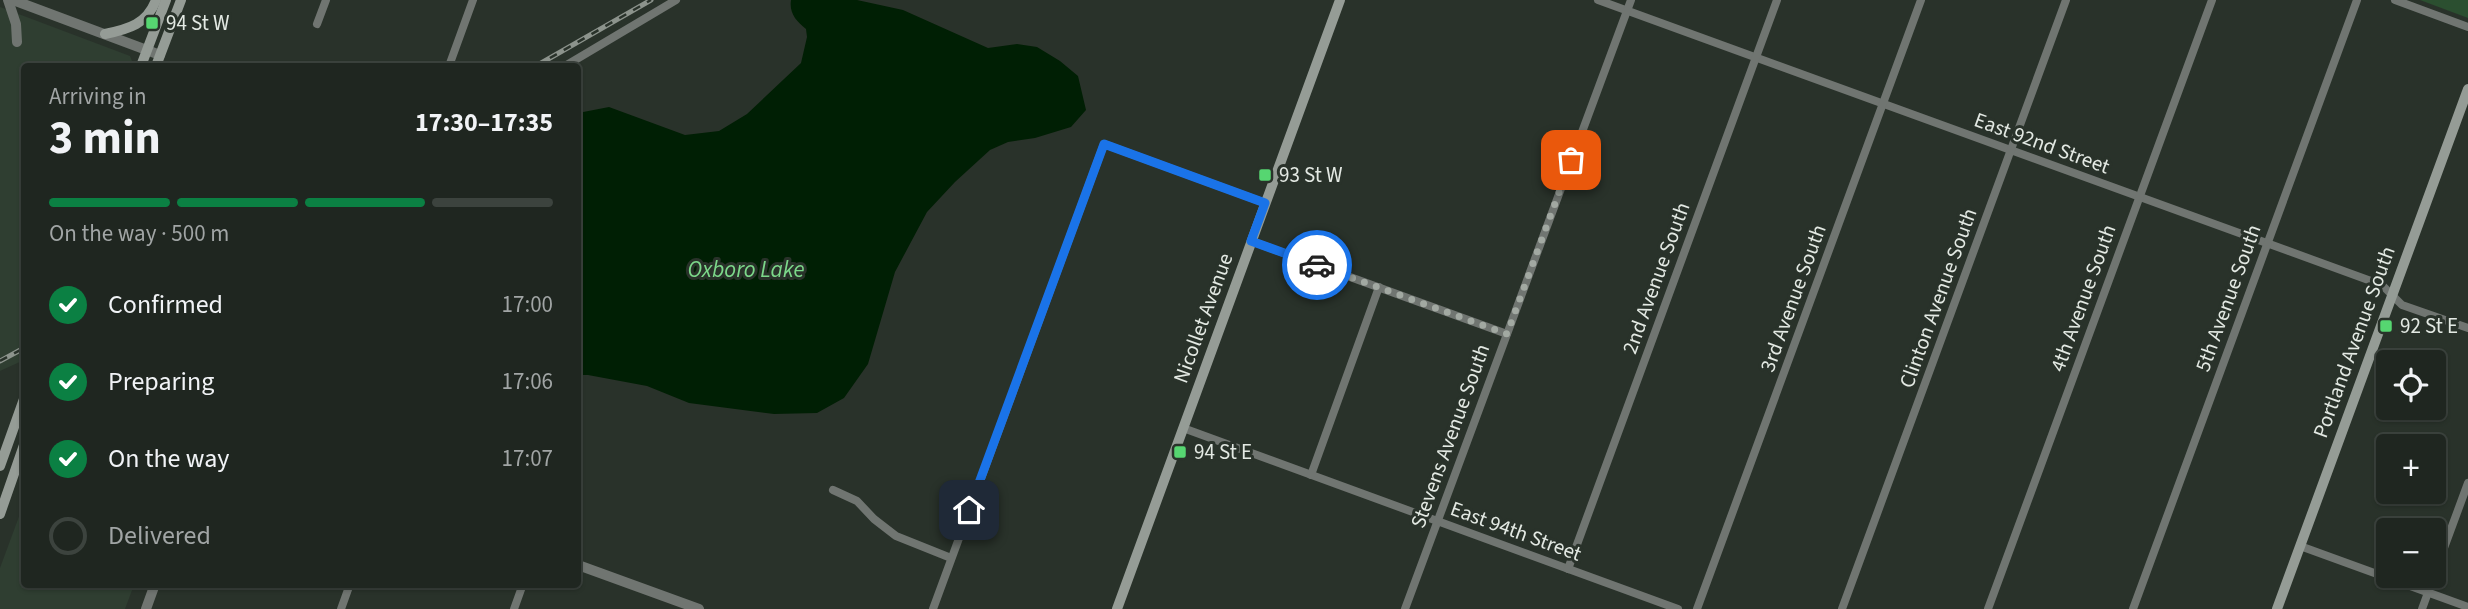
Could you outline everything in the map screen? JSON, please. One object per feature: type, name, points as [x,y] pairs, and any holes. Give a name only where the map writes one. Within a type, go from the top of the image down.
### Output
[{"type":"main road","points":[[105,34],[127,30],[143,21],[151,13],[156,0]]},
{"type":"main road","points":[[142,63],[166,0]]},
{"type":"main road","points":[[157,63],[181,0]]},
{"type":"main road","name":"Nicollet Avenue","points":[[1117,609],[1340,0]]},
{"type":"main road","name":"Portland Avenue South","points":[[2277,609],[2468,89]]},
{"type":"main road","points":[[0,466],[21,408]]},
{"type":"main road","points":[[0,514],[21,454]]},
{"type":"street","points":[[11,0],[160,55]]},
{"type":"street","points":[[11,0],[17,42]]},
{"type":"street","points":[[317,24],[326,0]]},
{"type":"street","points":[[450,63],[473,0]]},
{"type":"street","points":[[570,63],[676,0]]},
{"type":"street","name":"East 92nd Street","points":[[1598,0],[2382,285],[2402,305],[2468,328]]},
{"type":"street","name":"Stevens Avenue South","points":[[1405,609],[1631,0]]},
{"type":"street","name":"2nd Avenue South","points":[[1568,569],[1777,0]]},
{"type":"street","name":"3rd Avenue South","points":[[1697,609],[1921,0]]},
{"type":"street","name":"Clinton Avenue South","points":[[1842,609],[2066,0]]},
{"type":"street","name":"4th Avenue South","points":[[1987,609],[2212,0]]},
{"type":"street","name":"5th Avenue South","points":[[2133,609],[2357,0]]},
{"type":"street","points":[[2395,0],[2468,27]]},
{"type":"street","points":[[933,609],[1104,144],[1265,203]]},
{"type":"street","points":[[1251,241],[1507,334]]},
{"type":"street","points":[[1311,475],[1379,287]]},
{"type":"street","name":"East 94th Street","points":[[1183,428],[1678,609]]},
{"type":"street","points":[[2446,543],[2468,483]]},
{"type":"street","points":[[833,490],[857,500],[874,519],[896,536],[951,558]]},
{"type":"street","points":[[2300,546],[2468,607]]},
{"type":"street","points":[[581,566],[699,609]]},
{"type":"street","points":[[146,609],[154,588]]},
{"type":"street","points":[[341,609],[349,588]]},
{"type":"street","points":[[514,609],[522,588]]},
{"type":"street","points":[[2422,609],[2429,588]]},
{"type":"shaded area","points":[[2420,0],[2468,0],[2468,18]]},
{"type":"shaded area","points":[[0,7],[130,56],[133,63],[21,63],[21,361],[0,371]]},
{"type":"shaded area","points":[[21,511],[21,588],[133,588],[125,609],[0,609],[0,568]]},
{"type":"water","name":"Oxboro Lake","points":[[791,0],[857,0],[903,10],[988,48],[1017,44],[1037,47],[1078,76],[1086,110],[1071,127],[1035,138],[1008,142],[990,150],[927,212],[895,272],[868,364],[844,398],[817,413],[774,414],[689,403],[647,386],[581,375],[581,112],[609,107],[685,135],[719,131],[747,114],[801,63],[807,37],[806,29],[791,9]]},
{"type":"railway","points":[[541,63],[651,0]]},
{"type":"railway","points":[[0,361],[21,350]]},
{"type":"way so far","points":[[1317,265],[1507,334],[1571,160]]},
{"type":"place","name":"94 St W","points":[[152,23]]},
{"type":"place","name":"93 St W","points":[[1265,175]]},
{"type":"place","name":"92 St E","points":[[2386,326]]},
{"type":"place","name":"94 St E","points":[[1180,452]]},
{"type":"route","points":[[969,510],[1104,144],[1265,203],[1251,241],[1317,265]]}]
